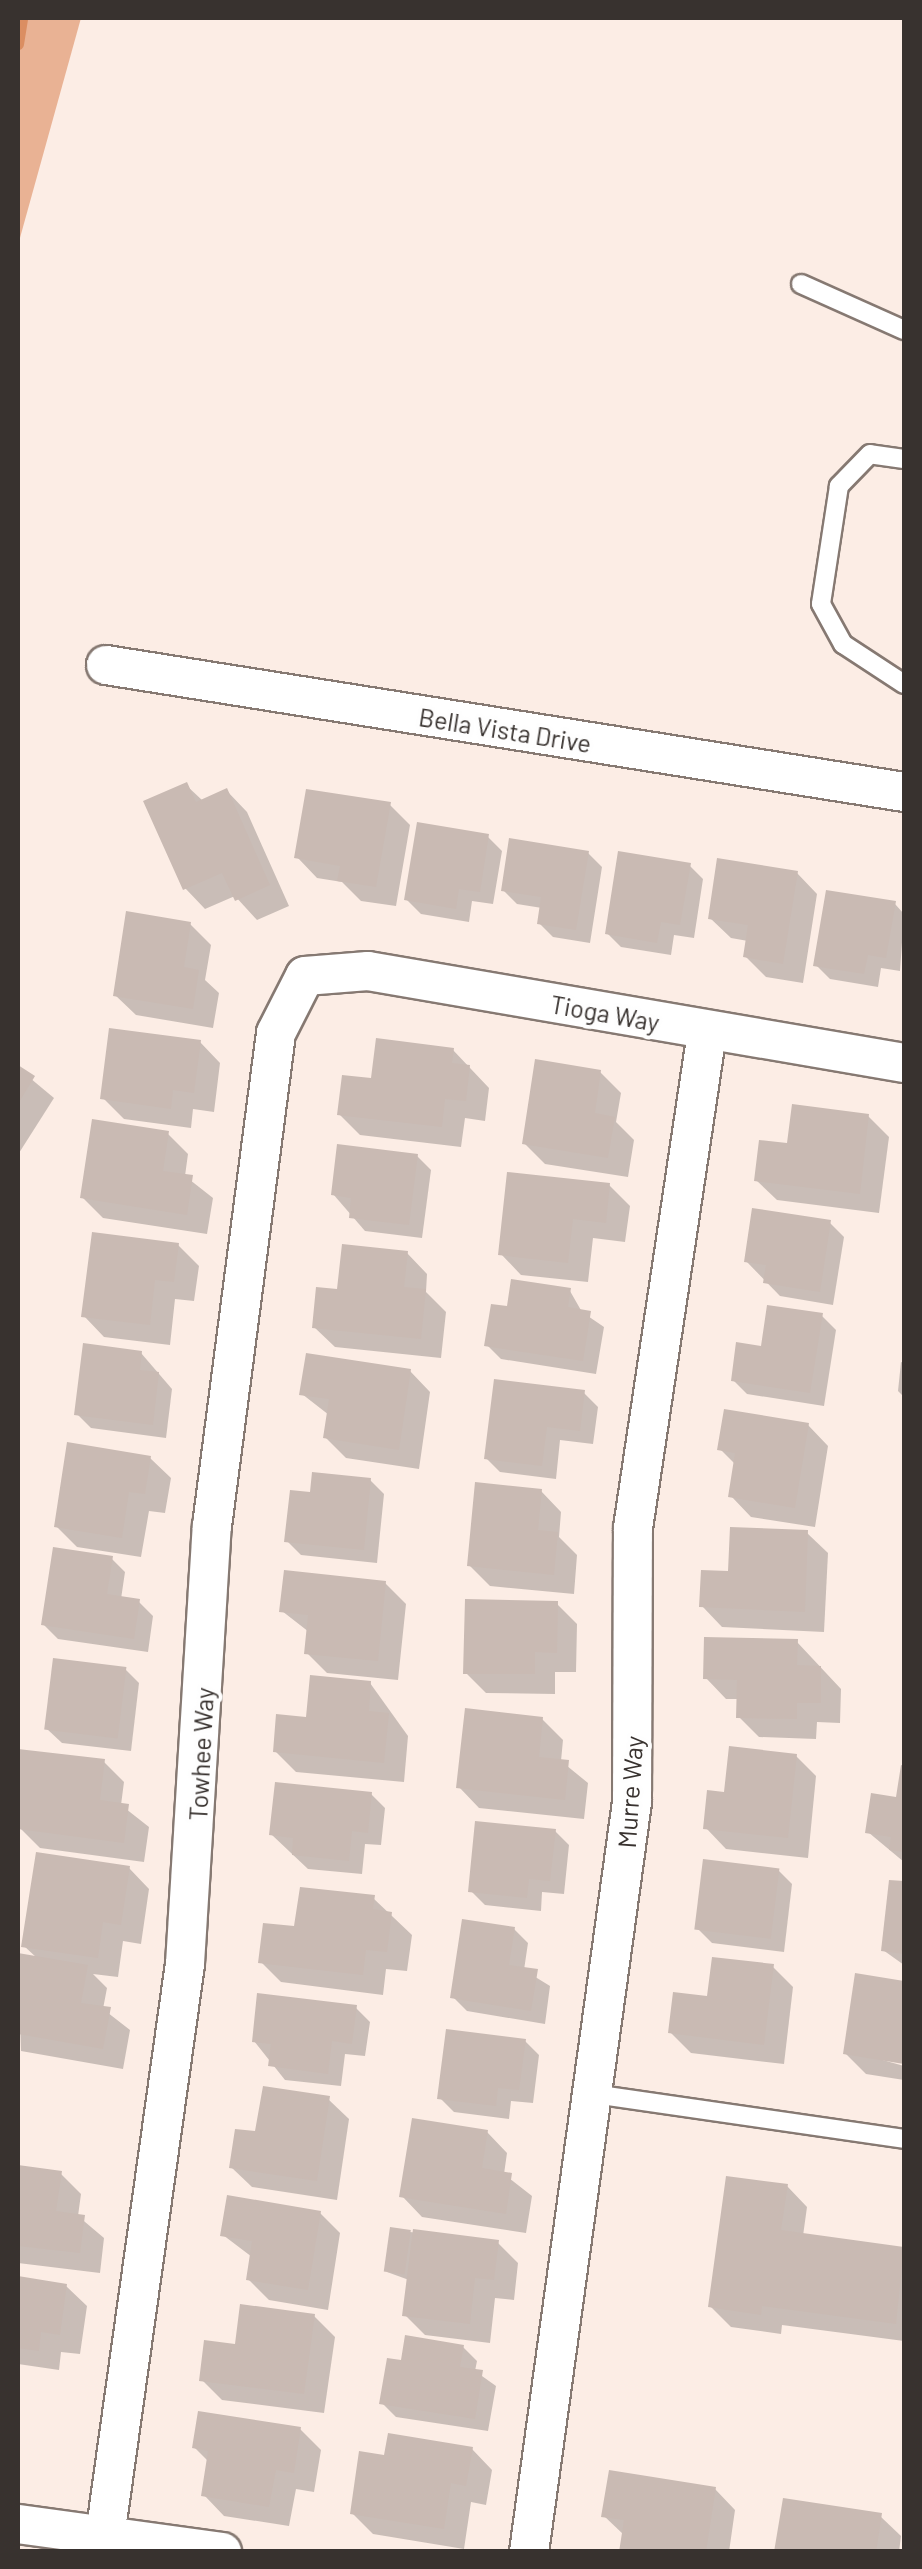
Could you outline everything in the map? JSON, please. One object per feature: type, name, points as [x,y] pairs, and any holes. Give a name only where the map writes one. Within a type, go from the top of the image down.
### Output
[{"type":"street","name":"Bella Vista Drive","points":[[106,665],[904,792]]},
{"type":"street","name":"Tioga Way","points":[[305,976],[368,971],[904,1063]]},
{"type":"street","name":"Towhee Way","points":[[105,2536],[185,1964],[212,1526],[232,1368],[276,1033],[305,976]]},
{"type":"street","name":"Murre Way","points":[[529,2552],[632,1802],[634,1528],[707,1032]]},
{"type":"street","points":[[18,2524],[222,2552]]},
{"type":"lane","points":[[802,284],[904,330]]},
{"type":"lane","points":[[904,459],[870,454],[840,486],[822,604],[843,644],[904,684]]},
{"type":"lane","points":[[593,2094],[904,2139]]},
{"type":"shaded area","points":[[18,18],[81,18],[18,245]]},
{"type":"building","points":[[187,782],[196,802],[227,788],[270,885],[235,901],[222,873],[183,890],[143,801]]},
{"type":"building","points":[[306,789],[391,802],[376,887],[337,881],[340,866],[294,858]]},
{"type":"building","points":[[417,822],[489,834],[480,892],[459,889],[456,909],[404,900]]},
{"type":"building","points":[[509,838],[589,851],[576,930],[537,924],[541,897],[501,891]]},
{"type":"building","points":[[618,851],[691,863],[680,925],[661,922],[657,943],[605,934]]},
{"type":"building","points":[[717,858],[798,871],[783,964],[743,957],[748,925],[708,919]]},
{"type":"building","points":[[826,890],[896,901],[886,958],[868,955],[864,974],[813,966]]},
{"type":"building","points":[[126,911],[191,922],[184,967],[199,970],[193,1009],[113,996]]},
{"type":"building","points":[[109,1028],[201,1040],[194,1093],[173,1090],[171,1109],[100,1099]]},
{"type":"building","points":[[376,1038],[454,1048],[452,1063],[470,1065],[466,1101],[445,1099],[442,1127],[337,1115],[342,1075],[371,1078]]},
{"type":"building","points":[[535,1059],[601,1070],[595,1113],[615,1117],[608,1158],[522,1144]]},
{"type":"building","points":[[18,1065],[35,1076],[18,1104]]},
{"type":"building","points":[[792,1104],[869,1114],[860,1194],[754,1181],[759,1140],[787,1143]]},
{"type":"building","points":[[92,1119],[169,1131],[163,1171],[193,1175],[187,1215],[80,1198]]},
{"type":"building","points":[[337,1144],[418,1154],[409,1225],[349,1218],[351,1198],[331,1195]]},
{"type":"building","points":[[507,1172],[610,1183],[606,1223],[573,1219],[568,1263],[498,1255]]},
{"type":"building","points":[[752,1208],[831,1220],[820,1292],[763,1283],[766,1265],[744,1262]]},
{"type":"building","points":[[92,1232],[179,1243],[174,1282],[155,1280],[150,1325],[81,1317]]},
{"type":"building","points":[[342,1244],[408,1251],[404,1287],[426,1289],[421,1339],[312,1328],[316,1287],[337,1289]]},
{"type":"building","points":[[511,1279],[571,1288],[568,1307],[591,1311],[583,1361],[484,1346],[491,1304],[507,1306]]},
{"type":"building","points":[[767,1305],[823,1313],[810,1393],[731,1381],[736,1342],[761,1346]]},
{"type":"building","points":[[83,1343],[142,1351],[140,1370],[159,1372],[153,1425],[74,1415]]},
{"type":"building","points":[[306,1353],[411,1369],[399,1450],[323,1438],[329,1399],[299,1395]]},
{"type":"building","points":[[494,1379],[585,1390],[580,1431],[547,1427],[542,1466],[484,1459]]},
{"type":"building","points":[[724,1409],[809,1423],[795,1508],[728,1497],[735,1453],[717,1450]]},
{"type":"building","points":[[67,1442],[151,1456],[145,1494],[129,1492],[122,1538],[54,1527]]},
{"type":"building","points":[[312,1472],[371,1478],[364,1550],[284,1542],[290,1490],[310,1492]]},
{"type":"building","points":[[475,1482],[542,1489],[538,1530],[558,1532],[554,1575],[467,1566]]},
{"type":"building","points":[[730,1527],[808,1530],[805,1612],[699,1607],[701,1570],[728,1571]]},
{"type":"building","points":[[53,1547],[113,1556],[107,1594],[140,1599],[134,1639],[41,1625]]},
{"type":"building","points":[[284,1570],[386,1581],[378,1661],[304,1654],[308,1615],[279,1612]]},
{"type":"building","points":[[465,1599],[558,1601],[557,1653],[535,1652],[535,1674],[463,1674]]},
{"type":"building","points":[[704,1637],[798,1639],[797,1665],[821,1666],[821,1703],[797,1703],[797,1719],[736,1718],[737,1680],[703,1679]]},
{"type":"building","points":[[53,1658],[126,1667],[118,1738],[44,1729]]},
{"type":"building","points":[[310,1675],[371,1681],[369,1711],[389,1713],[384,1763],[273,1752],[276,1714],[306,1717]]},
{"type":"building","points":[[465,1708],[543,1717],[539,1757],[569,1760],[565,1800],[456,1788]]},
{"type":"building","points":[[729,1746],[797,1754],[788,1838],[703,1829],[707,1790],[724,1792]]},
{"type":"building","points":[[18,1749],[105,1759],[100,1800],[129,1804],[124,1843],[18,1829]]},
{"type":"building","points":[[901,1765],[904,1852],[889,1850],[891,1837],[865,1833],[871,1793],[896,1797]]},
{"type":"building","points":[[275,1782],[372,1792],[368,1833],[352,1831],[349,1861],[292,1855],[293,1838],[269,1835]]},
{"type":"building","points":[[475,1821],[556,1829],[550,1881],[529,1879],[527,1898],[468,1892]]},
{"type":"building","points":[[36,1852],[130,1866],[121,1925],[103,1922],[98,1958],[21,1947]]},
{"type":"building","points":[[703,1859],[779,1868],[771,1939],[694,1929]]},
{"type":"building","points":[[889,1880],[904,1881],[904,1954],[881,1951]]},
{"type":"building","points":[[300,1887],[375,1895],[373,1909],[392,1912],[387,1952],[366,1950],[363,1975],[258,1963],[263,1923],[294,1926]]},
{"type":"building","points":[[462,1919],[515,1927],[509,1965],[538,1969],[531,2011],[450,1998]]},
{"type":"building","points":[[18,1953],[88,1965],[81,2003],[111,2007],[103,2049],[18,2034]]},
{"type":"building","points":[[712,1957],[774,1964],[764,2045],[668,2033],[673,1992],[707,1996]]},
{"type":"building","points":[[855,1973],[904,1981],[904,2064],[843,2054]]},
{"type":"building","points":[[257,1993],[357,2005],[352,2044],[332,2041],[328,2074],[268,2066],[271,2044],[252,2042]]},
{"type":"building","points":[[446,2029],[526,2039],[519,2090],[498,2088],[496,2106],[437,2099]]},
{"type":"building","points":[[263,2086],[330,2096],[317,2181],[229,2168],[235,2129],[255,2131]]},
{"type":"building","points":[[412,2118],[488,2130],[482,2168],[512,2173],[506,2214],[399,2197]]},
{"type":"building","points":[[18,2165],[62,2171],[56,2211],[85,2215],[80,2253],[18,2246]]},
{"type":"building","points":[[726,2176],[788,2184],[781,2230],[904,2247],[896,2324],[762,2306],[761,2315],[708,2307]]},
{"type":"building","points":[[227,2195],[321,2211],[308,2290],[246,2280],[252,2241],[220,2236]]},
{"type":"building","points":[[390,2227],[411,2230],[405,2274],[384,2272]]},
{"type":"building","points":[[413,2229],[499,2240],[494,2280],[475,2278],[470,2324],[402,2316]]},
{"type":"building","points":[[18,2276],[67,2284],[60,2335],[41,2332],[39,2351],[18,2348]]},
{"type":"building","points":[[240,2304],[315,2314],[304,2394],[199,2381],[204,2340],[235,2344]]},
{"type":"building","points":[[405,2335],[464,2345],[460,2367],[483,2370],[475,2419],[379,2404],[387,2358],[401,2360]]},
{"type":"building","points":[[198,2411],[301,2427],[294,2473],[276,2470],[269,2507],[201,2496],[208,2451],[192,2448]]},
{"type":"building","points":[[388,2433],[473,2447],[466,2486],[451,2483],[444,2529],[350,2514],[359,2451],[384,2455]]},
{"type":"building","points":[[609,2470],[716,2487],[706,2552],[619,2552],[624,2520],[601,2517]]},
{"type":"building","points":[[783,2498],[882,2513],[876,2552],[774,2552]]},
{"type":"waterway","points":[[18,44],[22,18]]}]
